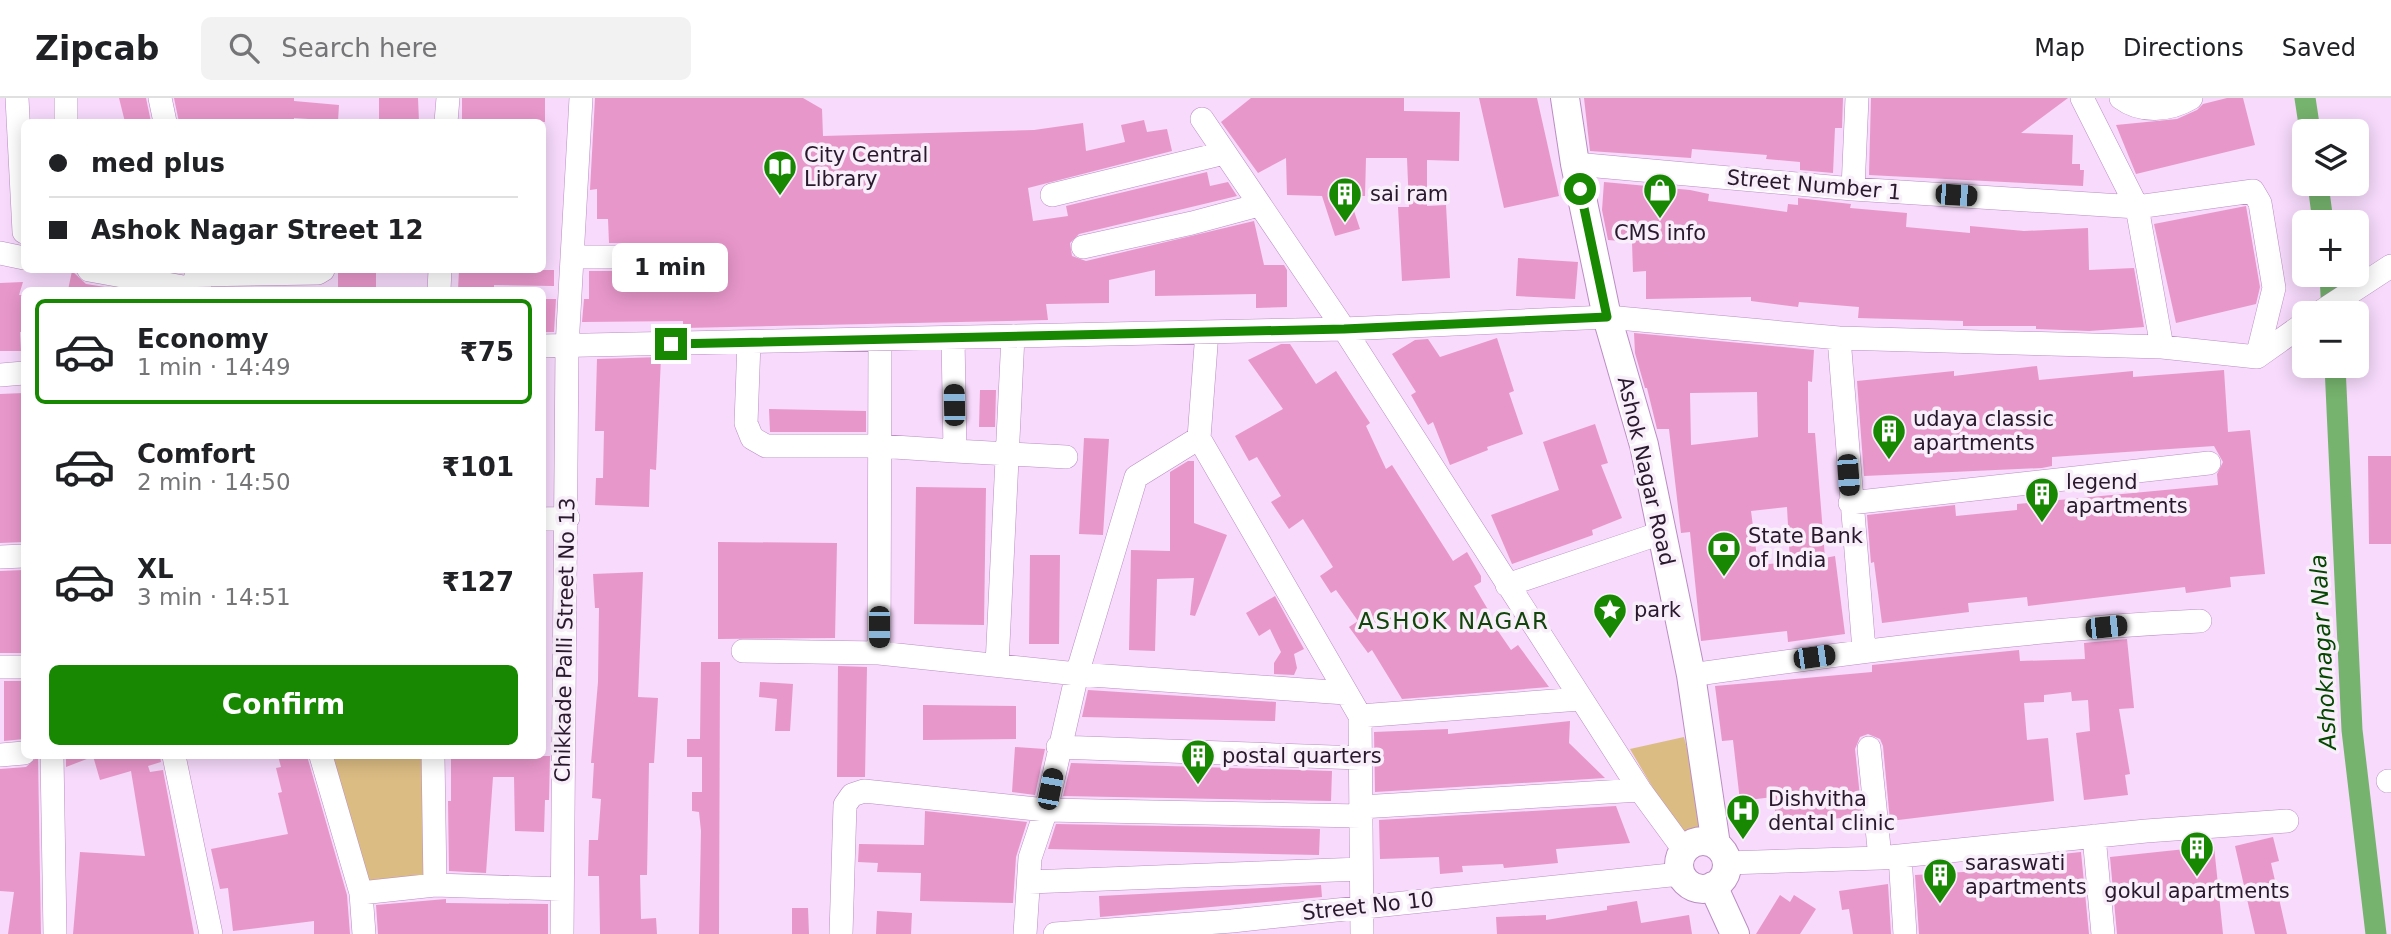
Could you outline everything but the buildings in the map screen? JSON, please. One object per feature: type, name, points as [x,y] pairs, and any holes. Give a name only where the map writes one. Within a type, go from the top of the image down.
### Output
[{"type":"main road","name":"Ashok Nagar Road","points":[[1565,98],[1575,164],[1607,317],[1644,445],[1691,675],[1719,865],[1735,934]]},
{"type":"main road","points":[[1705,841],[1719,865],[1698,888],[1682,862],[1693,843],[1705,841]]},
{"type":"street","points":[[18,98],[21,165]]},
{"type":"street","points":[[65,98],[66,119]]},
{"type":"street","points":[[160,98],[164,119]]},
{"type":"street","points":[[446,119],[448,98]]},
{"type":"street","name":"Chikkade Palli Street No 13","points":[[562,934],[568,519],[567,347],[581,98]]},
{"type":"street","points":[[1853,189],[1857,98]]},
{"type":"street","points":[[2082,98],[2137,207],[2162,347]]},
{"type":"street","points":[[2094,122],[2128,103],[2180,105],[2191,98]]},
{"type":"street","points":[[1202,119],[1344,329],[1640,790],[1682,862]]},
{"type":"street","points":[[1052,195],[1224,153]]},
{"type":"street","name":"Street Number 1","points":[[1575,164],[1853,189],[2137,207],[2253,191],[2260,203],[2274,288],[2266,350]]},
{"type":"street","points":[[1083,247],[1259,205]]},
{"type":"street","points":[[0,253],[21,257]]},
{"type":"street","points":[[572,257],[664,257]]},
{"type":"street","points":[[2337,301],[2385,269]]},
{"type":"street","points":[[119,273],[198,281],[319,273]]},
{"type":"street","points":[[546,346],[1344,329],[1607,317],[1839,338],[2266,350],[2292,332]]},
{"type":"street","points":[[1207,332],[1199,438],[1360,716],[1362,934]]},
{"type":"street","points":[[996,665],[1013,336]]},
{"type":"street","points":[[953,338],[955,450]]},
{"type":"street","points":[[1839,338],[1850,503],[1864,650]]},
{"type":"street","points":[[879,653],[880,340]]},
{"type":"street","points":[[749,342],[746,423],[752,438],[766,446],[880,446],[1066,457]]},
{"type":"street","points":[[0,375],[21,373]]},
{"type":"street","points":[[1025,934],[1030,858],[1045,810],[1077,674],[1136,477],[1199,438]]},
{"type":"street","points":[[1850,503],[2209,463]]},
{"type":"street","points":[[546,519],[568,519]]},
{"type":"street","points":[[1507,585],[1661,533]]},
{"type":"street","points":[[0,557],[21,556]]},
{"type":"street","points":[[1691,675],[1864,650],[2133,624],[2200,621]]},
{"type":"street","points":[[743,651],[879,653],[1077,674],[1346,693]]},
{"type":"street","points":[[0,667],[21,667]]},
{"type":"street","points":[[1360,716],[1580,699]]},
{"type":"street","points":[[1058,747],[1360,758]]},
{"type":"street","points":[[1868,748],[1905,934]]},
{"type":"street","points":[[0,755],[21,753]]},
{"type":"street","points":[[52,759],[55,934]]},
{"type":"street","points":[[175,759],[211,934]]},
{"type":"street","points":[[322,759],[361,893],[364,934]]},
{"type":"street","points":[[433,759],[435,885]]},
{"type":"street","points":[[841,934],[845,805],[852,795],[864,791],[1045,810],[1361,812],[1640,790]]},
{"type":"street","points":[[1719,865],[1890,857],[2094,836],[2287,821]]},
{"type":"street","points":[[2094,836],[2102,934]]},
{"type":"street","name":"Street No 10","points":[[1055,934],[1231,928],[1362,906],[1682,862]]},
{"type":"street","points":[[1029,882],[1361,869]]},
{"type":"street","points":[[361,893],[435,885],[561,888]]},
{"type":"shaded area","points":[[1684,737],[1709,833],[1680,834],[1630,749]]},
{"type":"shaded area","points":[[326,759],[424,759],[424,876],[360,881]]},
{"type":"waterway","name":"Ashoknagar Nala","points":[[2305,98],[2308,119]]},
{"type":"waterway","name":"Ashoknagar Nala","points":[[2320,196],[2321,210]]},
{"type":"waterway","name":"Ashoknagar Nala","points":[[2331,287],[2331,301]]},
{"type":"waterway","name":"Ashoknagar Nala","points":[[2336,378],[2352,730],[2376,934]]},
{"type":"place","name":"City Central Library","points":[[780,197]]},
{"type":"place","name":"CMS info","points":[[1660,220]]},
{"type":"place","name":"sai ram","points":[[1345,224]]},
{"type":"place","name":"udaya classic apartments","points":[[1889,461]]},
{"type":"place","name":"legend apartments","points":[[2042,524]]},
{"type":"place","name":"State Bank of India","points":[[1724,578]]},
{"type":"place","name":"park","points":[[1610,640]]},
{"type":"place","name":"postal quarters","points":[[1198,786]]},
{"type":"place","name":"Dishvitha dental clinic","points":[[1743,841]]},
{"type":"place","name":"gokul apartments","points":[[2197,878]]},
{"type":"place","name":"saraswati apartments","points":[[1940,905]]},
{"type":"district","name":"ASHOK NAGAR","points":[[1454,621]]},
{"type":"route","points":[[671,344],[1344,329],[1607,317],[1580,189]]}]
